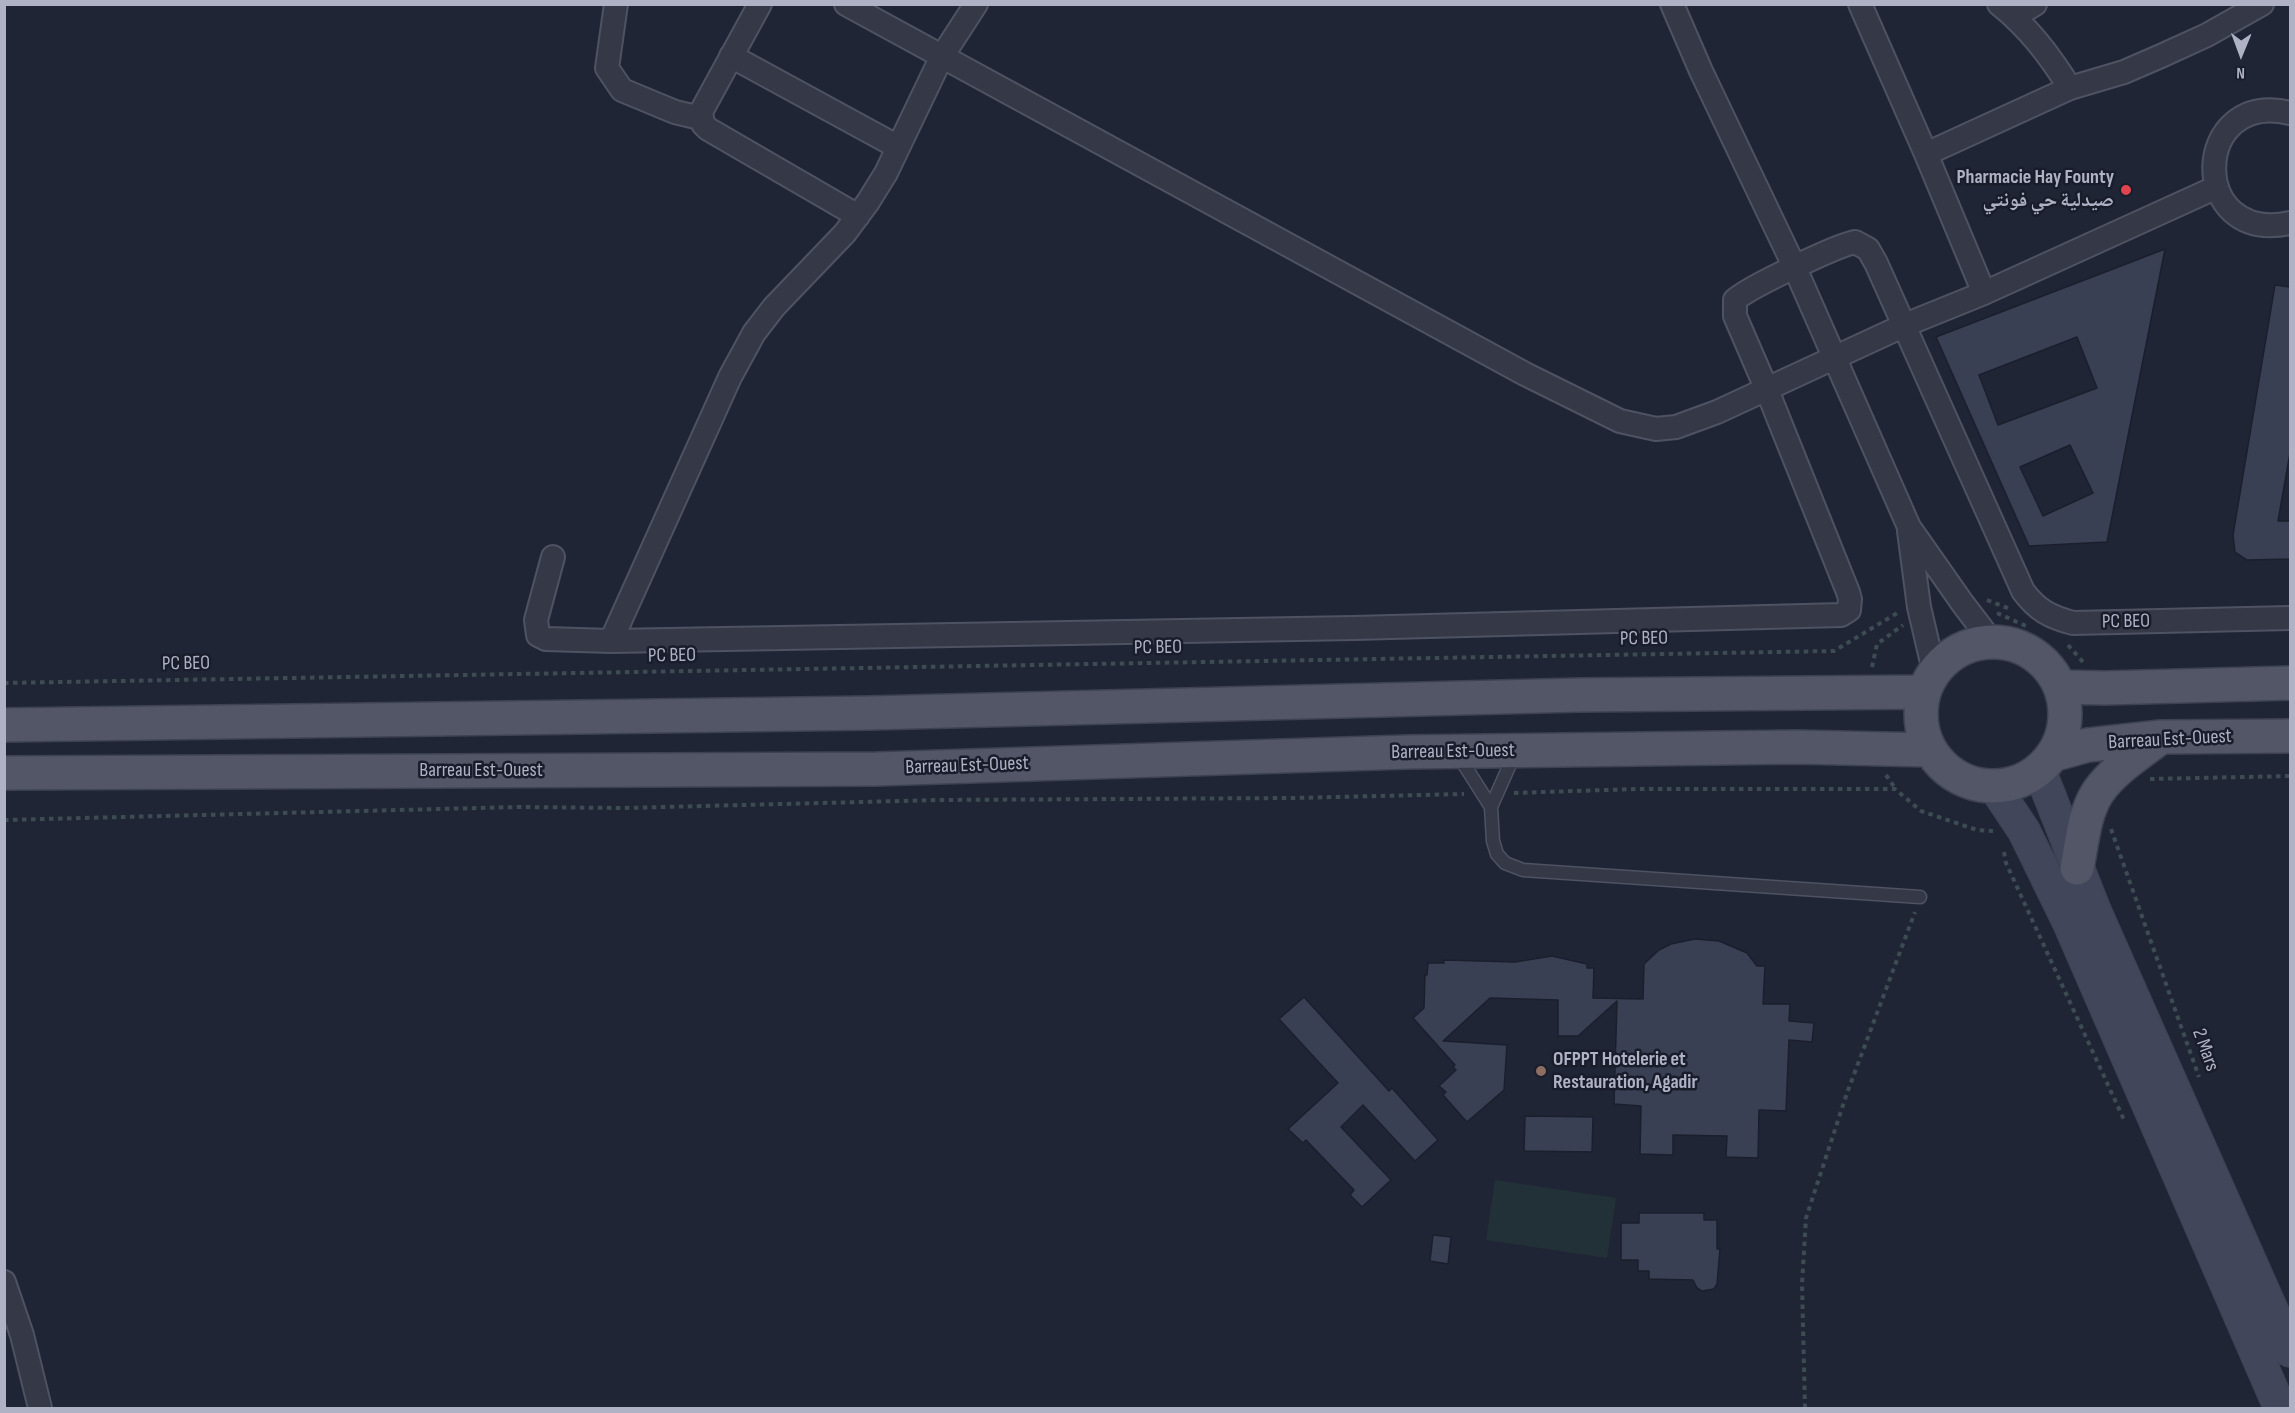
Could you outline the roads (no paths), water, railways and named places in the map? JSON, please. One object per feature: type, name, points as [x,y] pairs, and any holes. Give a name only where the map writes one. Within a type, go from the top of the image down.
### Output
[{"type":"main road","points":[[1992,642],[2013,645],[2033,654],[2049,668],[2060,687],[2065,704],[2065,722],[2060,740],[2046,762],[2016,782],[1994,786],[1972,783],[1956,776],[1941,764],[1930,750],[1923,732],[1920,712],[1929,681],[1950,656],[1970,645],[1992,642]]},
{"type":"main road","points":[[4,725],[870,713],[1580,695],[1867,693],[1929,681]]},
{"type":"main road","points":[[2060,687],[2290,683]]},
{"type":"main road","name":"Barreau Est-Ouest","points":[[2046,762],[2088,745],[2161,737],[2290,736]]},
{"type":"main road","points":[[2077,868],[2085,830],[2103,786],[2161,737]]},
{"type":"main road","name":"Barreau Est-Ouest","points":[[4,773],[877,769],[1456,752],[1797,747],[1930,750]]},
{"type":"street","points":[[616,4],[607,68],[622,90],[675,111],[700,118],[708,129],[858,216]]},
{"type":"street","points":[[700,118],[701,112],[759,4]]},
{"type":"street","points":[[846,4],[941,58],[1525,374],[1620,421],[1656,429],[1676,427],[1717,412],[1905,325],[1984,293],[2217,187]]},
{"type":"street","points":[[611,641],[730,377],[754,333],[774,307],[845,233],[858,216],[886,173],[941,58],[976,4]]},
{"type":"street","points":[[1672,4],[1701,71],[1795,268],[1909,527],[1992,642]]},
{"type":"street","points":[[1860,4],[1984,293]]},
{"type":"street","points":[[2007,10],[2035,4]]},
{"type":"street","points":[[1926,154],[2070,88],[2124,72],[2162,56],[2207,35],[2262,4]]},
{"type":"street","points":[[2007,10],[2037,39],[2070,88]]},
{"type":"street","points":[[731,56],[898,147]]},
{"type":"street","points":[[2290,113],[2271,110],[2253,113],[2237,121],[2224,134],[2216,151],[2213,169],[2217,187],[2225,203],[2238,216],[2254,224],[2272,226],[2290,223]]},
{"type":"street","points":[[553,557],[536,620],[538,635],[546,639],[611,641],[1354,628],[1841,615],[1849,610],[1848,592],[1735,316],[1733,305],[1739,297],[1795,268],[1848,244],[1861,244],[1868,249],[1876,263],[1905,325],[2023,591],[2044,614],[2073,623],[2290,618]]},
{"type":"street","points":[[1909,527],[1929,681]]},
{"type":"street","points":[[2046,762],[2077,868],[2290,1351]]},
{"type":"street","points":[[1994,786],[2024,831],[2069,923],[2280,1408]]},
{"type":"street","points":[[4,1282],[22,1335],[40,1408]]},
{"type":"lane","points":[[1516,751],[1491,807],[1493,841],[1497,854],[1505,863],[1523,870],[1920,897]]},
{"type":"lane","points":[[1456,752],[1491,807]]},
{"type":"place","name":"Pharmacie Hay Founty صيدلية حي فونتي","points":[[2126,190]]},
{"type":"place","name":"OFPPT Hotelerie et Restauration, Agadir","points":[[1541,1071]]}]
